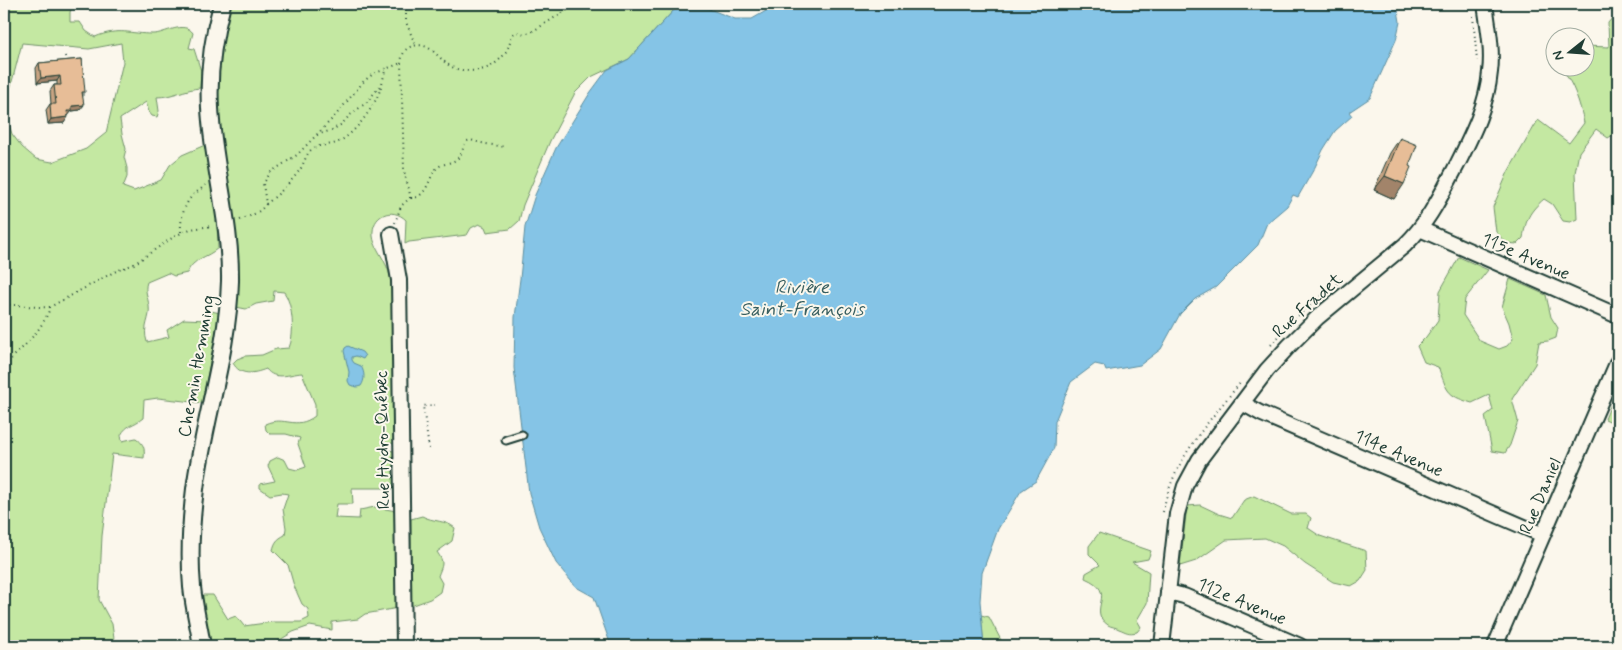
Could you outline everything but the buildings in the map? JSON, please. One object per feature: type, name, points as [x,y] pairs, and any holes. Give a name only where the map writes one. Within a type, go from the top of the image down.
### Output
[{"type":"street","name":"Chemin Hemming","points":[[202,646],[192,586],[191,527],[197,477],[227,316],[230,264],[210,108],[210,75],[213,45],[222,4]]},
{"type":"street","name":"Rue Fradet","points":[[1162,646],[1176,521],[1185,486],[1204,452],[1272,364],[1330,307],[1406,245],[1420,229],[1448,181],[1474,130],[1485,102],[1490,78],[1491,54],[1485,4]]},
{"type":"street","name":"115e Avenue","points":[[1420,229],[1618,316]]},
{"type":"street","name":"Rue Hydro-Québec","points":[[391,234],[399,280],[404,646]]},
{"type":"street","name":"Rue Daniel","points":[[1495,646],[1618,361]]},
{"type":"street","name":"114e Avenue","points":[[1242,403],[1260,414],[1543,535]]},
{"type":"street","name":"112e Avenue","points":[[1168,592],[1184,596],[1300,646]]},
{"type":"lane","points":[[506,440],[522,435]]},
{"type":"path","points":[[406,4],[406,22],[415,46]]},
{"type":"path","points":[[410,198],[404,170],[401,63],[404,51],[423,45],[430,48],[453,68],[475,70],[488,68],[497,63],[505,54],[513,34],[516,32],[525,34],[533,31],[577,4]]},
{"type":"path","points":[[1472,13],[1477,67]]},
{"type":"path","points":[[65,56],[67,65]]},
{"type":"path","points":[[266,204],[263,184],[271,172],[297,155],[335,116],[364,81],[373,74],[401,63]]},
{"type":"path","points":[[4,306],[19,304],[40,308],[50,307],[114,272],[134,264],[181,233],[200,226],[226,226],[259,212],[277,196],[300,170],[314,147],[336,143],[351,132],[375,102],[386,68]]},
{"type":"path","points":[[316,135],[332,130],[342,124],[367,102],[382,84]]},
{"type":"path","points":[[391,234],[401,206],[410,198],[420,196],[426,190],[436,169],[441,165],[456,160],[461,155],[467,142],[472,140],[481,144],[488,143],[505,147]]},
{"type":"path","points":[[181,233],[183,214],[189,200],[193,194],[204,187],[216,160]]},
{"type":"path","name":"Rue Fradet","points":[[1271,345],[1298,316],[1345,277]]},
{"type":"path","points":[[4,366],[29,340],[46,318],[50,307]]},
{"type":"path","points":[[1166,499],[1176,472],[1191,446],[1241,381]]},
{"type":"path","points":[[429,449],[423,406],[435,405]]},
{"type":"green space","points":[[4,4],[73,4],[70,12],[70,22],[80,22],[86,31],[95,37],[111,32],[153,34],[180,28],[189,29],[193,33],[189,48],[194,49],[201,71],[200,88],[157,97],[159,111],[157,117],[152,116],[149,112],[146,102],[120,119],[126,149],[124,157],[127,168],[127,177],[123,187],[134,191],[161,180],[170,165],[182,155],[205,145],[217,222],[218,248],[193,264],[187,273],[174,276],[168,273],[147,282],[146,291],[149,311],[145,331],[147,342],[169,337],[167,330],[184,319],[207,320],[211,311],[220,313],[202,403],[158,398],[144,400],[143,418],[128,427],[121,435],[122,441],[136,438],[141,442],[144,449],[144,458],[112,454],[102,536],[99,600],[112,624],[115,646],[4,646]],"holes":[[[22,43],[89,49],[121,43],[123,62],[106,133],[86,149],[52,162],[36,159],[22,147],[12,134],[7,118],[8,97]]]},
{"type":"green space","points":[[230,4],[683,4],[675,9],[629,59],[591,77],[575,93],[550,141],[523,205],[519,221],[510,229],[487,232],[485,227],[479,224],[471,228],[467,235],[405,244],[406,220],[389,213],[379,218],[375,223],[373,236],[377,249],[387,266],[392,283],[395,444],[387,443],[381,448],[382,450],[395,451],[396,485],[394,488],[352,488],[353,504],[337,504],[335,518],[359,519],[360,510],[375,507],[396,511],[398,608],[365,614],[358,619],[332,622],[332,630],[310,626],[293,632],[270,646],[209,646],[201,595],[213,595],[228,619],[236,616],[244,626],[273,622],[301,622],[309,618],[308,609],[302,604],[288,565],[273,550],[277,541],[285,535],[286,528],[283,509],[288,494],[270,495],[260,488],[260,484],[275,481],[268,466],[270,461],[278,457],[285,460],[289,468],[297,470],[306,467],[298,444],[300,438],[286,434],[270,434],[266,430],[265,424],[278,421],[296,423],[308,420],[315,416],[315,404],[302,373],[278,376],[266,369],[247,373],[239,370],[233,363],[245,356],[262,355],[276,349],[289,348],[292,327],[291,311],[284,292],[274,291],[273,301],[256,304],[246,309],[236,307],[217,111],[220,57]]},
{"type":"green space","points":[[1618,11],[1618,132],[1608,138],[1596,129],[1579,152],[1575,173],[1577,219],[1570,222],[1563,221],[1552,204],[1544,199],[1529,216],[1523,238],[1517,244],[1506,243],[1496,232],[1493,207],[1508,172],[1538,120],[1569,143],[1584,123],[1576,94],[1568,78],[1594,78],[1594,46],[1609,47],[1608,23]]},
{"type":"green space","points":[[1459,257],[1488,270],[1465,299],[1463,315],[1480,341],[1499,349],[1507,346],[1513,339],[1502,307],[1510,279],[1546,295],[1551,317],[1558,328],[1556,338],[1539,342],[1535,364],[1512,399],[1518,421],[1510,445],[1505,453],[1492,451],[1485,416],[1493,410],[1489,395],[1472,403],[1452,394],[1446,387],[1438,367],[1424,362],[1417,346],[1438,320],[1440,291]]},
{"type":"green space","points":[[1618,387],[1618,425],[1605,419]]},
{"type":"green space","points":[[1254,496],[1291,514],[1306,514],[1311,518],[1308,528],[1320,536],[1366,551],[1367,570],[1360,581],[1351,586],[1333,582],[1305,564],[1283,546],[1265,538],[1226,540],[1196,561],[1180,566],[1187,506],[1200,505],[1232,518],[1244,500]]},
{"type":"green space","points":[[422,516],[455,528],[452,541],[437,552],[442,562],[438,576],[442,583],[440,592],[430,599],[411,606],[411,519]]},
{"type":"green space","points":[[1099,533],[1151,551],[1148,559],[1132,562],[1149,572],[1147,603],[1137,620],[1141,627],[1137,632],[1132,633],[1116,628],[1108,625],[1102,619],[1100,607],[1102,595],[1100,589],[1085,578],[1086,573],[1100,565],[1089,554],[1089,546]]},
{"type":"green space","points":[[981,615],[989,617],[1004,646],[984,646]]},
{"type":"water","name":"Rivière Saint-François","points":[[771,4],[1397,4],[1400,22],[1396,40],[1370,98],[1349,112],[1352,116],[1335,131],[1298,197],[1293,195],[1287,206],[1267,223],[1258,245],[1216,287],[1195,299],[1180,314],[1161,349],[1140,365],[1106,371],[1104,366],[1095,364],[1071,382],[1055,421],[1054,448],[1036,481],[1021,491],[998,529],[982,573],[980,601],[984,646],[611,646],[594,597],[576,587],[556,563],[539,527],[529,493],[514,368],[515,317],[525,227],[535,195],[556,148],[590,93],[607,70],[629,59],[675,9],[704,7],[735,19],[752,19],[766,11]]},
{"type":"water","points":[[348,346],[362,352],[365,356],[363,359],[356,356],[352,357],[354,363],[361,366],[363,371],[364,379],[361,386],[350,385],[348,381],[349,372],[344,351]]}]
